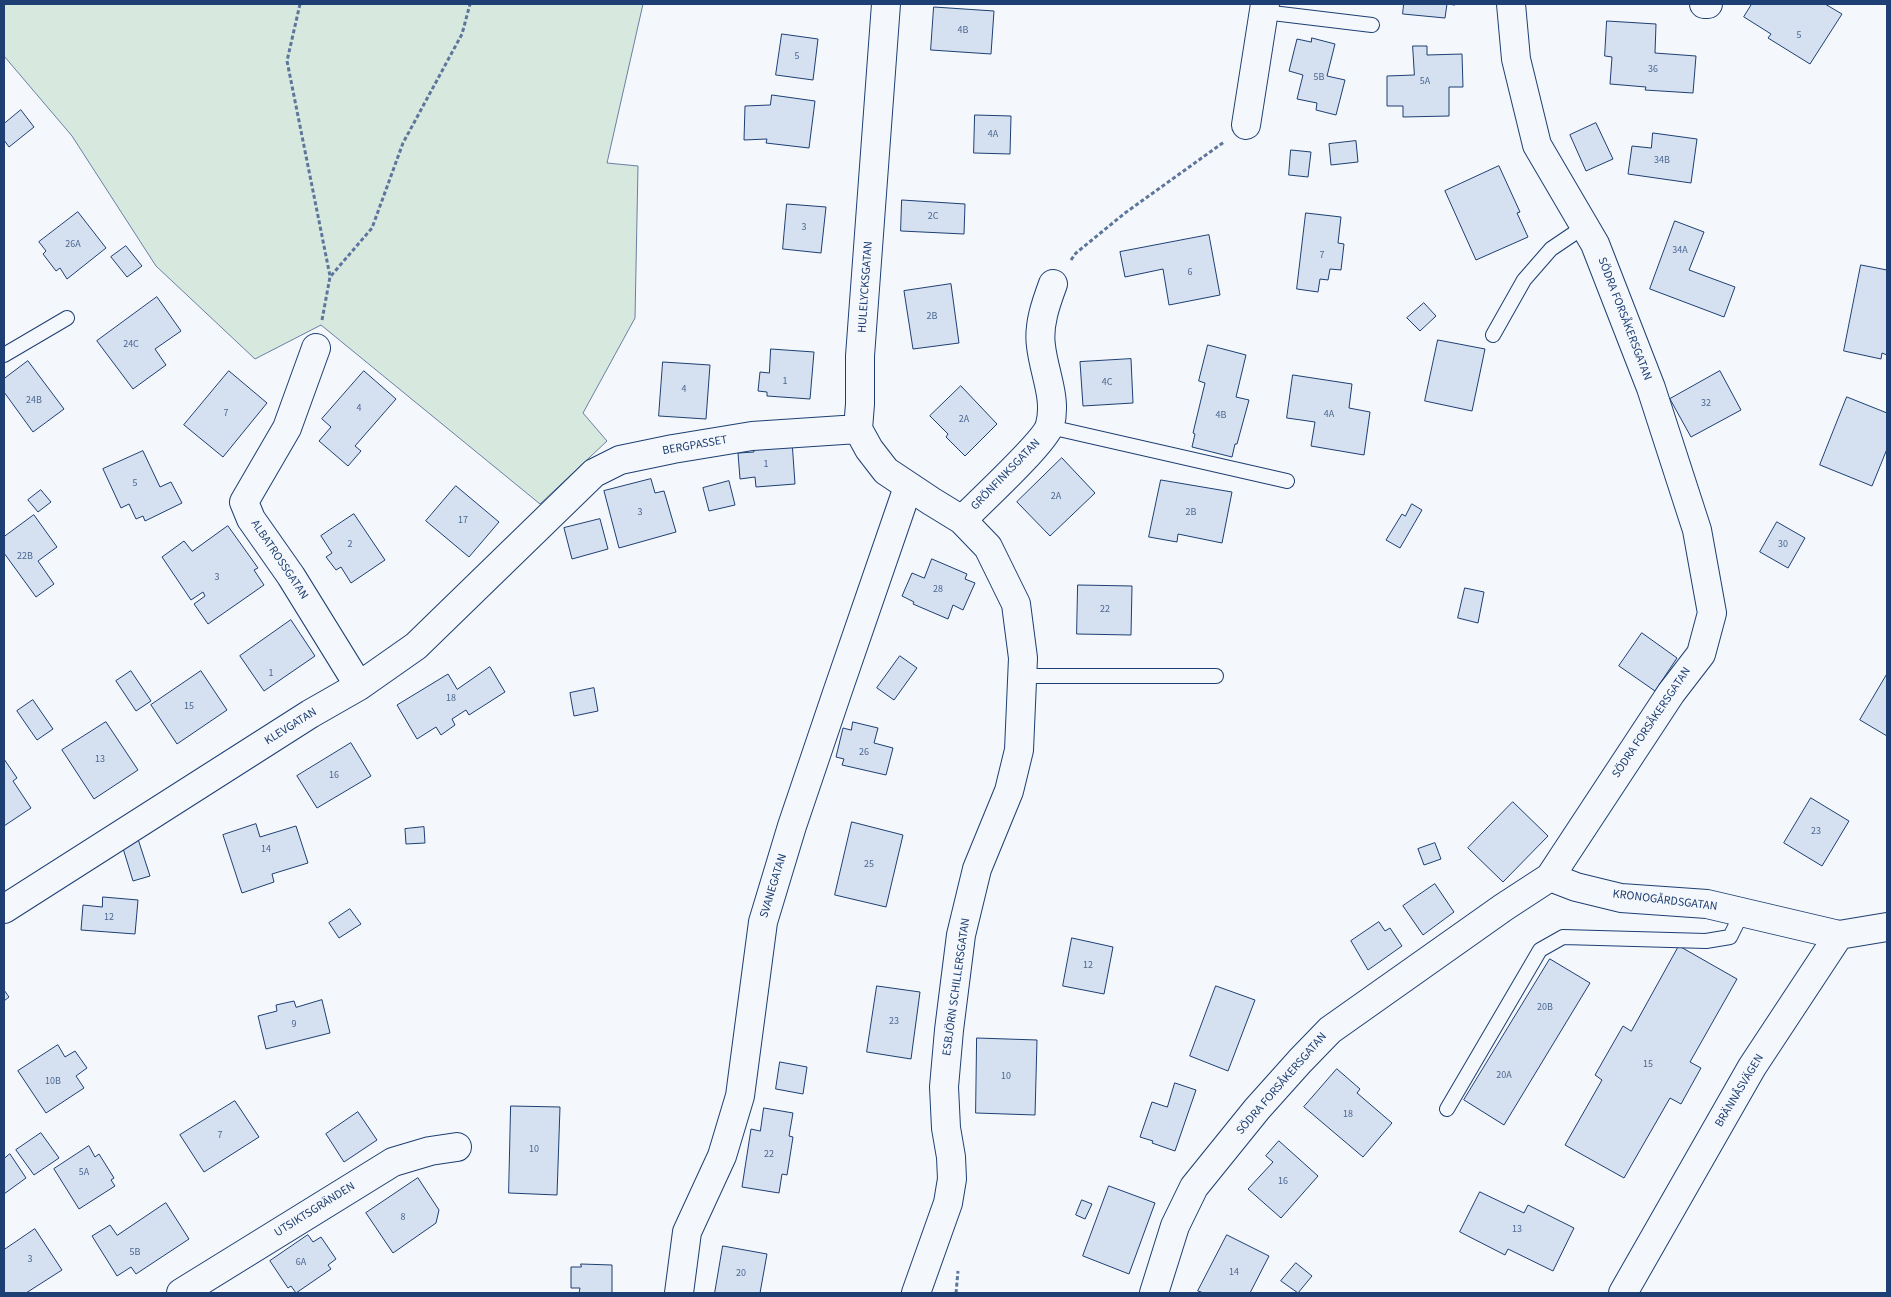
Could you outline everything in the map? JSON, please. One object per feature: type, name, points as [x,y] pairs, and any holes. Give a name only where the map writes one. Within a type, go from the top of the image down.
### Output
[{"type":"street","name":"HULELYCKSGATAN","points":[[858,428],[860,356],[886,4]]},
{"type":"street","name":"SÖDRA FORSÅKERSGATAN","points":[[1154,1293],[1175,1226],[1194,1186],[1257,1109],[1330,1030],[1504,906],[1550,877],[1671,693],[1701,654],[1712,613],[1697,530],[1651,388],[1594,244],[1537,146],[1516,59],[1511,4]]},
{"type":"street","points":[[1246,125],[1265,8]]},
{"type":"street","name":"GRÖNFINKSGATAN","points":[[962,520],[1038,443],[1050,427],[1052,398],[1040,345],[1043,309],[1053,284]]},
{"type":"street","name":"ALBATROSSGATAN","points":[[316,348],[287,428],[244,502],[251,518],[291,576],[360,686]]},
{"type":"street","points":[[858,428],[869,449],[886,471],[908,487],[962,520]]},
{"type":"street","name":"BERGPASSET","points":[[552,513],[594,473],[620,460],[752,436],[858,428]]},
{"type":"street","name":"SVANEGATAN","points":[[680,1293],[687,1232],[722,1156],[740,1096],[762,922],[819,746],[908,487]]},
{"type":"street","name":"KLEVGATAN","points":[[4,909],[310,714],[360,686],[416,646],[552,513]]},
{"type":"street","name":"ESBJÖRN SCHILLERSGATAN","points":[[916,1293],[948,1203],[952,1179],[944,1087],[961,935],[977,869],[1009,791],[1019,750],[1023,685],[1024,658],[1016,604],[988,547],[962,520]]},
{"type":"street","name":"KRONOGÅRDSGATAN","points":[[1550,877],[1576,888],[1621,898],[1708,904],[1839,935]]},
{"type":"street","points":[[1839,935],[1887,927]]},
{"type":"street","name":"BRÄNNÅSVÄGEN","points":[[1622,1293],[1752,1067],[1839,935]]},
{"type":"street","name":"UTSIKTSGRÄNDEN","points":[[181,1293],[393,1162],[430,1151],[457,1146]]},
{"type":"lane","points":[[1265,8],[1372,25]]},
{"type":"lane","points":[[1493,335],[1524,280],[1551,249],[1585,226]]},
{"type":"lane","points":[[4,355],[67,318]]},
{"type":"lane","points":[[1050,427],[1287,481]]},
{"type":"lane","points":[[1023,685],[1216,676]]},
{"type":"lane","points":[[1447,1109],[1540,950],[1562,937],[1706,941],[1730,937],[1742,913]]},
{"type":"path","points":[[300,4],[287,61],[330,277],[316,348]]},
{"type":"path","points":[[330,277],[372,228],[403,143],[462,34],[470,4]]},
{"type":"path","points":[[1053,284],[1076,253],[1083,247],[1126,212],[1246,125]]},
{"type":"shaded area","points":[[4,4],[643,4],[607,163],[638,166],[635,318],[583,413],[607,441],[540,504],[321,325],[255,359],[156,266],[72,136],[4,56]]},
{"type":"building","points":[[1404,4],[1447,4],[1445,18],[1403,14]]},
{"type":"building","points":[[1752,4],[1825,4],[1842,14],[1810,64],[1768,38],[1771,34],[1744,17]]},
{"type":"building","points":[[934,7],[994,11],[991,54],[931,50]]},
{"type":"building","points":[[1607,21],[1656,24],[1655,53],[1696,56],[1693,93],[1645,90],[1646,87],[1610,84],[1612,57],[1605,56]]},
{"type":"building","points":[[782,34],[818,39],[813,80],[776,75]]},
{"type":"building","points":[[1312,38],[1335,44],[1327,76],[1345,80],[1336,115],[1316,110],[1317,103],[1297,99],[1303,75],[1289,71],[1297,39],[1311,42]]},
{"type":"building","points":[[1413,46],[1427,46],[1427,55],[1462,54],[1463,87],[1449,87],[1449,116],[1403,117],[1403,106],[1387,106],[1387,76],[1414,75]]},
{"type":"building","points":[[772,95],[815,101],[809,148],[766,143],[767,139],[744,140],[745,106],[770,105]]},
{"type":"building","points":[[21,110],[34,127],[9,147],[4,140],[4,124]]},
{"type":"building","points":[[975,115],[1011,116],[1010,154],[974,153]]},
{"type":"building","points":[[1596,123],[1613,159],[1586,171],[1570,135]]},
{"type":"building","points":[[1653,133],[1697,139],[1691,183],[1628,174],[1632,146],[1651,148]]},
{"type":"building","points":[[1356,141],[1358,162],[1331,165],[1329,144]]},
{"type":"building","points":[[1291,150],[1311,152],[1308,177],[1289,175]]},
{"type":"building","points":[[1499,166],[1520,212],[1517,213],[1528,237],[1476,260],[1445,191]]},
{"type":"building","points":[[902,200],[965,204],[964,234],[901,231]]},
{"type":"building","points":[[787,204],[826,207],[821,253],[783,249]]},
{"type":"building","points":[[78,212],[106,248],[67,279],[60,268],[56,271],[43,254],[46,251],[39,242]]},
{"type":"building","points":[[1306,213],[1341,217],[1338,243],[1344,244],[1341,270],[1330,269],[1328,280],[1320,279],[1318,292],[1297,289]]},
{"type":"building","points":[[1675,221],[1704,232],[1689,270],[1735,287],[1724,317],[1650,289]]},
{"type":"building","points":[[1209,235],[1220,295],[1169,305],[1163,269],[1125,277],[1120,252]]},
{"type":"building","points":[[126,246],[142,266],[127,277],[111,257]]},
{"type":"building","points":[[1861,265],[1887,270],[1887,355],[1882,353],[1881,359],[1844,351]]},
{"type":"building","points":[[951,284],[959,343],[913,349],[904,291]]},
{"type":"building","points":[[157,297],[181,331],[155,349],[166,365],[133,389],[97,341]]},
{"type":"building","points":[[1424,303],[1436,316],[1420,331],[1407,318]]},
{"type":"building","points":[[1438,340],[1485,349],[1472,411],[1425,401]]},
{"type":"building","points":[[1208,345],[1246,355],[1236,397],[1249,400],[1232,457],[1192,447],[1195,434],[1193,433],[1205,383],[1199,381]]},
{"type":"building","points":[[771,349],[814,352],[810,399],[767,396],[767,392],[758,391],[760,372],[769,373]]},
{"type":"building","points":[[1131,359],[1133,403],[1083,406],[1080,362]]},
{"type":"building","points":[[28,361],[64,409],[33,432],[4,392],[4,379]]},
{"type":"building","points":[[663,362],[710,365],[706,419],[659,416]]},
{"type":"building","points":[[229,371],[267,403],[223,457],[184,425]]},
{"type":"building","points":[[364,371],[396,399],[355,446],[361,451],[348,466],[319,441],[331,427],[322,419]]},
{"type":"building","points":[[1720,371],[1741,410],[1691,437],[1670,399]]},
{"type":"building","points":[[1293,375],[1352,384],[1349,408],[1370,412],[1364,455],[1311,446],[1315,422],[1287,418]]},
{"type":"building","points":[[961,386],[997,424],[965,456],[946,437],[948,434],[930,416]]},
{"type":"building","points":[[1847,397],[1887,413],[1887,449],[1872,486],[1820,465]]},
{"type":"building","points":[[792,441],[795,484],[756,487],[755,477],[740,479],[738,453],[754,452],[753,445]]},
{"type":"building","points":[[143,451],[160,487],[171,482],[182,503],[145,521],[143,516],[136,519],[129,504],[121,508],[103,469]]},
{"type":"building","points":[[1062,458],[1095,493],[1050,536],[1017,502]]},
{"type":"building","points":[[651,479],[655,493],[664,491],[676,532],[619,548],[604,491]]},
{"type":"building","points":[[1161,480],[1232,492],[1222,543],[1178,534],[1177,542],[1149,537]]},
{"type":"building","points":[[729,481],[735,505],[709,511],[703,488]]},
{"type":"building","points":[[456,486],[499,522],[469,557],[426,521]]},
{"type":"building","points":[[41,490],[51,502],[38,512],[28,500]]},
{"type":"building","points":[[1412,504],[1422,510],[1400,548],[1386,540],[1402,514],[1405,516]]},
{"type":"building","points":[[354,514],[385,560],[351,583],[341,567],[336,570],[326,557],[332,553],[321,536]]},
{"type":"building","points":[[34,515],[57,547],[38,561],[54,584],[36,597],[4,553],[4,537]]},
{"type":"building","points":[[600,519],[608,549],[572,559],[564,528]]},
{"type":"building","points":[[1777,522],[1805,538],[1788,568],[1760,552]]},
{"type":"building","points":[[228,526],[258,568],[254,570],[264,585],[208,624],[194,604],[205,596],[203,592],[191,600],[162,557],[184,541],[192,551]]},
{"type":"building","points":[[932,559],[967,574],[965,579],[975,583],[963,610],[953,605],[948,619],[913,604],[914,602],[902,596],[912,573],[924,578]]},
{"type":"building","points":[[1078,585],[1132,586],[1131,635],[1077,634]]},
{"type":"building","points":[[1465,588],[1484,592],[1478,623],[1458,618]]},
{"type":"building","points":[[291,620],[315,656],[264,691],[240,656]]},
{"type":"building","points":[[1642,633],[1677,658],[1655,691],[1619,666]]},
{"type":"building","points":[[900,656],[917,668],[894,700],[877,688]]},
{"type":"building","points":[[490,667],[505,692],[469,715],[466,710],[452,719],[455,725],[441,735],[436,727],[417,739],[397,705],[448,674],[457,689]]},
{"type":"building","points":[[131,671],[151,701],[136,711],[116,681]]},
{"type":"building","points":[[201,671],[227,710],[177,744],[151,705]]},
{"type":"building","points":[[1887,674],[1887,736],[1860,720]]},
{"type":"building","points":[[594,688],[598,711],[574,716],[570,693]]},
{"type":"building","points":[[33,700],[53,729],[37,740],[17,711]]},
{"type":"building","points":[[106,722],[138,770],[94,799],[62,750]]},
{"type":"building","points":[[853,722],[878,728],[874,743],[893,748],[886,775],[842,765],[844,759],[836,757],[843,728],[851,730]]},
{"type":"building","points":[[351,743],[371,776],[317,808],[297,776]]},
{"type":"building","points":[[4,759],[17,778],[13,781],[31,808],[4,826]]},
{"type":"building","points":[[1811,798],[1849,821],[1822,866],[1784,843]]},
{"type":"building","points":[[1513,802],[1548,836],[1503,882],[1468,848]]},
{"type":"building","points":[[852,822],[903,835],[886,907],[835,895]]},
{"type":"building","points":[[256,824],[260,837],[296,826],[308,863],[272,874],[274,882],[242,893],[223,835]]},
{"type":"building","points":[[424,827],[425,843],[406,844],[405,829]]},
{"type":"building","points":[[137,836],[150,876],[133,881],[122,845]]},
{"type":"building","points":[[1435,843],[1441,859],[1424,865],[1418,849]]},
{"type":"building","points":[[1435,884],[1454,912],[1423,935],[1403,906]]},
{"type":"building","points":[[103,897],[138,900],[135,934],[81,930],[83,905],[102,907]]},
{"type":"building","points":[[350,909],[361,924],[339,938],[329,923]]},
{"type":"building","points":[[1379,922],[1385,931],[1390,928],[1402,946],[1368,970],[1351,941]]},
{"type":"building","points":[[1072,938],[1113,947],[1104,994],[1063,986]]},
{"type":"building","points":[[1679,946],[1737,979],[1690,1062],[1701,1068],[1681,1104],[1670,1098],[1624,1178],[1565,1145],[1602,1080],[1595,1075],[1623,1026],[1631,1031]]},
{"type":"building","points":[[1550,959],[1590,983],[1504,1125],[1464,1100]]},
{"type":"building","points":[[877,986],[920,992],[911,1059],[867,1052]]},
{"type":"building","points":[[1216,986],[1255,1000],[1228,1071],[1190,1056]]},
{"type":"building","points":[[4,990],[9,997],[4,1001]]},
{"type":"building","points":[[322,1000],[330,1033],[266,1049],[258,1016],[277,1011],[276,1005],[294,1001],[296,1007]]},
{"type":"building","points":[[977,1038],[1037,1040],[1035,1115],[976,1113]]},
{"type":"building","points":[[58,1045],[65,1057],[75,1051],[87,1068],[76,1076],[84,1088],[46,1113],[18,1071]]},
{"type":"building","points":[[780,1062],[807,1067],[803,1094],[776,1089]]},
{"type":"building","points":[[1337,1069],[1360,1089],[1357,1093],[1392,1123],[1363,1157],[1304,1107]]},
{"type":"building","points":[[1175,1083],[1196,1090],[1175,1151],[1140,1137],[1152,1102],[1167,1107]]},
{"type":"building","points":[[235,1101],[259,1137],[204,1172],[180,1135]]},
{"type":"building","points":[[511,1106],[560,1107],[557,1195],[509,1193]]},
{"type":"building","points":[[764,1108],[793,1113],[789,1136],[793,1137],[787,1175],[782,1174],[779,1193],[742,1187],[751,1129],[760,1131]]},
{"type":"building","points":[[358,1112],[377,1140],[344,1162],[326,1134]]},
{"type":"building","points":[[41,1133],[59,1158],[34,1175],[16,1150]]},
{"type":"building","points":[[1279,1141],[1318,1176],[1281,1218],[1248,1189],[1273,1162],[1266,1156]]},
{"type":"building","points":[[89,1146],[95,1157],[99,1154],[114,1178],[111,1180],[115,1186],[79,1209],[54,1169]]},
{"type":"building","points":[[10,1154],[26,1178],[4,1194],[4,1159]]},
{"type":"building","points":[[418,1178],[439,1210],[436,1223],[393,1253],[366,1213]]},
{"type":"building","points":[[1109,1186],[1155,1203],[1129,1274],[1083,1256]]},
{"type":"building","points":[[1480,1192],[1524,1213],[1528,1205],[1574,1228],[1553,1271],[1508,1249],[1505,1255],[1460,1232]]},
{"type":"building","points":[[1082,1200],[1092,1204],[1085,1219],[1076,1215]]},
{"type":"building","points":[[166,1203],[189,1239],[136,1274],[131,1267],[117,1276],[92,1236],[110,1225],[117,1235]]},
{"type":"building","points":[[35,1229],[62,1270],[26,1293],[4,1293],[4,1250]]},
{"type":"building","points":[[308,1235],[313,1242],[321,1237],[336,1259],[328,1265],[331,1269],[296,1293],[291,1286],[288,1288],[270,1261]]},
{"type":"building","points":[[1227,1235],[1269,1256],[1250,1293],[1204,1293],[1198,1291]]},
{"type":"building","points":[[723,1246],[767,1254],[760,1293],[715,1293]]},
{"type":"building","points":[[1296,1263],[1312,1276],[1298,1293],[1281,1281]]},
{"type":"building","points":[[581,1264],[612,1265],[612,1293],[579,1293],[580,1288],[571,1288],[571,1267],[581,1267]]}]
